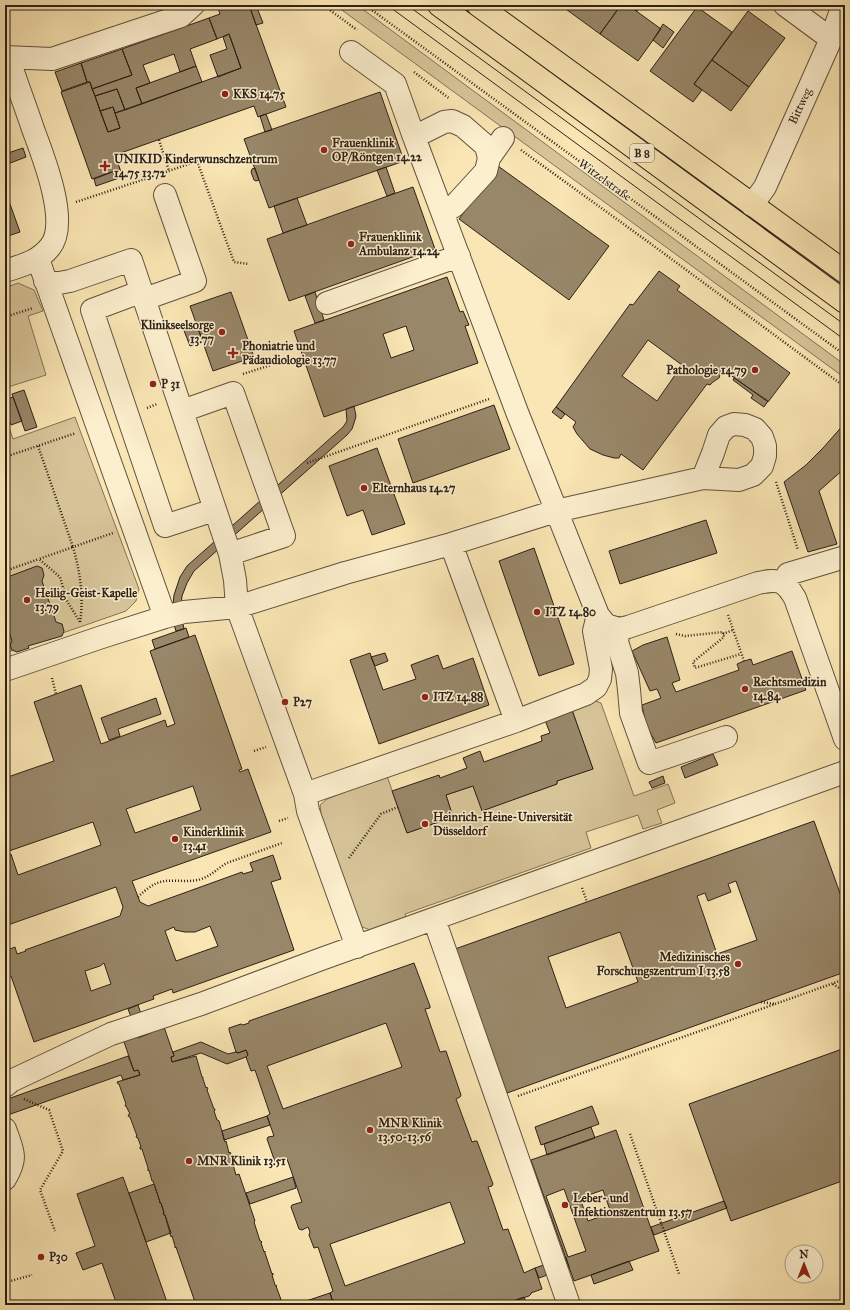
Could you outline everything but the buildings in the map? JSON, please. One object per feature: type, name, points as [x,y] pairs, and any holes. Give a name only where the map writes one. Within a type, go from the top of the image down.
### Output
[{"type":"main road","name":"B 8","points":[[438,5],[845,302]]},
{"type":"main road","name":"B 8","points":[[478,5],[845,272]]},
{"type":"street","points":[[5,58],[52,58],[181,16],[193,5]]},
{"type":"street","points":[[785,5],[831,39]]},
{"type":"street","name":"Bittweg","points":[[752,205],[765,187],[831,39],[843,5]]},
{"type":"street","points":[[356,43],[395,84],[509,392],[598,615],[606,625],[619,629],[758,583],[772,580],[778,580],[784,583],[795,598],[845,739]]},
{"type":"street","points":[[5,58],[11,66],[49,173],[57,209],[56,234],[51,246],[38,259],[5,270]]},
{"type":"street","points":[[414,137],[444,122],[452,121],[464,126],[486,146],[489,158]]},
{"type":"street","points":[[443,213],[454,206],[486,171],[489,158],[503,138]]},
{"type":"street","points":[[165,195],[195,281],[153,296],[132,295],[92,310],[165,526],[214,510]]},
{"type":"street","points":[[327,303],[459,256]]},
{"type":"street","points":[[38,259],[165,617]]},
{"type":"street","points":[[45,281],[59,283],[70,281],[131,260],[230,554],[235,579],[237,607],[305,794],[308,811],[357,947]]},
{"type":"street","points":[[182,411],[233,393],[284,536],[230,554]]},
{"type":"street","points":[[5,670],[165,617],[184,612],[237,607],[345,573],[451,544],[556,511],[703,478]]},
{"type":"street","points":[[451,544],[516,721]]},
{"type":"street","points":[[784,583],[788,574],[845,557]]},
{"type":"street","points":[[305,794],[516,721],[586,694],[596,687],[600,679],[601,669],[594,631],[598,615]]},
{"type":"street","points":[[619,629],[617,642],[626,673],[631,713],[650,763],[726,737]]},
{"type":"street","points":[[12,1091],[11,1081],[112,1034],[201,1004],[845,772]]},
{"type":"street","points":[[434,919],[569,1305]]},
{"type":"street","points":[[5,1129],[14,1154],[13,1161],[5,1179]]},
{"type":"path","points":[[323,5],[356,43]]},
{"type":"path","name":"Witzelstraße","points":[[365,5],[845,354]]},
{"type":"path","points":[[413,71],[451,100]]},
{"type":"path","points":[[503,138],[647,241],[845,387]]},
{"type":"path","points":[[159,140],[169,171]]},
{"type":"path","points":[[5,317],[52,301]]},
{"type":"path","points":[[307,463],[509,392]]},
{"type":"path","points":[[5,457],[97,426]]},
{"type":"path","points":[[38,446],[73,547],[80,581],[82,607],[80,623],[67,601],[60,577],[39,559]]},
{"type":"path","points":[[776,481],[804,570]]},
{"type":"path","points":[[5,571],[112,533]]},
{"type":"path","points":[[654,618],[663,630],[685,636],[723,632],[723,634],[734,630]]},
{"type":"path","points":[[730,621],[744,661]]},
{"type":"path","points":[[723,634],[724,637],[693,662],[695,668],[741,654]]},
{"type":"path","points":[[52,678],[56,694]]},
{"type":"path","points":[[329,868],[337,865],[349,857],[381,814],[398,807]]},
{"type":"path","points":[[138,897],[155,884],[161,882],[187,882],[209,877],[221,866],[227,863],[282,843]]},
{"type":"path","points":[[498,1103],[845,979]]},
{"type":"path","points":[[832,984],[845,992]]},
{"type":"path","points":[[761,1002],[776,1004]]},
{"type":"path","points":[[12,1091],[49,1110],[61,1142],[63,1151],[40,1190],[55,1231]]},
{"type":"path","points":[[630,1134],[679,1274]]},
{"type":"path","points":[[5,1278],[7,1282],[32,1275]]},
{"type":"shaded area","points":[[335,5],[357,5],[845,365],[845,378]]},
{"type":"shaded area","points":[[18,283],[34,290],[43,311],[28,316],[46,375],[5,388],[5,288]]},
{"type":"shaded area","points":[[5,416],[13,439],[75,417],[139,589],[136,601],[126,611],[5,653]]},
{"type":"shaded area","points":[[596,701],[601,703],[634,796],[668,784],[675,803],[657,810],[662,823],[643,829],[638,815],[586,832],[591,848],[405,914],[407,922],[373,931],[357,925],[316,814],[321,812],[320,805],[327,799],[387,776],[407,833],[453,817],[446,795],[473,786],[482,810],[557,784],[557,781],[593,769],[572,710]]},
{"type":"tram line","points":[[387,5],[845,340]]},
{"type":"tram line","points":[[407,5],[845,325]]},
{"type":"place","name":"KKS 14.75","points":[[225,94]]},
{"type":"place","name":"Frauenklinik OP/Röntgen 14.22","points":[[324,150]]},
{"type":"place","name":"UNIKID Kinderwunschzentrum 14.75 13.72","points":[[105,166]]},
{"type":"place","name":"Frauenklinik Ambulanz 14.24","points":[[351,244]]},
{"type":"place","name":"Klinikseelsorge 13.77","points":[[222,332]]},
{"type":"place","name":"Phoniatrie und Pädaudiologie 13.77","points":[[233,353]]},
{"type":"place","name":"Pathologie 14.79","points":[[755,370]]},
{"type":"place","name":"P 31","points":[[153,384]]},
{"type":"place","name":"Elternhaus 14.27","points":[[364,488]]},
{"type":"place","name":"Heilig-Geist-Kapelle 13.79","points":[[27,600]]},
{"type":"place","name":"ITZ 14.80","points":[[537,612]]},
{"type":"place","name":"Rechtsmedizin 14.84","points":[[745,689]]},
{"type":"place","name":"ITZ 14.88","points":[[425,697]]},
{"type":"place","name":"P27","points":[[285,702]]},
{"type":"place","name":"Heinrich-Heine-Universität Düsseldorf","points":[[425,824]]},
{"type":"place","name":"Kinderklinik 13.41","points":[[175,839]]},
{"type":"place","name":"Medizinisches Forschungszentrum I 13.58","points":[[738,964]]},
{"type":"place","name":"MNR Klinik 13.50-13.56","points":[[370,1130]]},
{"type":"place","name":"MNR Klinik 13.51","points":[[189,1161]]},
{"type":"place","name":"Leber- und Infektionszentrum 13.57","points":[[565,1205]]},
{"type":"place","name":"P30","points":[[41,1257]]}]
